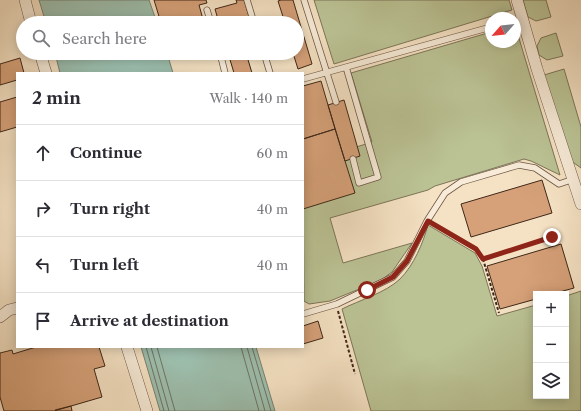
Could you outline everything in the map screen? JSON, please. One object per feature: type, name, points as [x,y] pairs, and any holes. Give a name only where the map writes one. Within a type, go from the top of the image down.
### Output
[{"type":"street","points":[[24,0],[29,16]]},
{"type":"street","points":[[517,0],[518,12]]},
{"type":"street","points":[[521,25],[577,178],[581,204]]},
{"type":"street","points":[[42,60],[46,72]]},
{"type":"street","points":[[0,317],[9,310],[16,308]]},
{"type":"street","points":[[128,348],[147,411]]},
{"type":"lane","points":[[248,0],[252,16]]},
{"type":"lane","points":[[304,0],[336,102]]},
{"type":"lane","points":[[207,10],[209,16]]},
{"type":"lane","points":[[304,79],[485,29]]},
{"type":"lane","points":[[222,60],[226,72]]},
{"type":"lane","points":[[266,60],[270,72]]},
{"type":"lane","points":[[346,67],[378,177],[359,183],[353,158]]},
{"type":"lane","points":[[304,314],[336,304],[393,277],[407,261],[445,193],[461,182],[519,165],[535,168],[559,184],[577,178]]},
{"type":"path","points":[[428,221],[476,249],[483,259],[499,313]]},
{"type":"path","points":[[483,259],[552,237]]},
{"type":"path","points":[[336,304],[355,374]]},
{"type":"shaded area","points":[[314,0],[509,0],[512,10],[505,12],[485,12],[485,18],[334,64]]},
{"type":"shaded area","points":[[523,0],[546,0],[551,17],[536,21],[528,17]]},
{"type":"shaded area","points":[[556,33],[563,56],[547,60],[539,55],[537,46],[541,38]]},
{"type":"shaded area","points":[[485,34],[485,48],[521,48],[521,45],[560,175],[524,159],[435,186],[428,190],[330,218],[343,263],[412,243],[392,272],[381,280],[330,301],[309,304],[304,301],[304,164],[372,142],[351,73]]},
{"type":"shaded area","points":[[564,69],[581,127],[581,168],[570,160],[544,75]]},
{"type":"shaded area","points":[[428,225],[475,253],[482,266],[497,316],[533,306],[533,399],[569,399],[569,295],[581,291],[581,411],[371,411],[342,309],[380,292],[400,279],[410,267]]},
{"type":"water","points":[[39,0],[149,0],[155,16],[44,16]]},
{"type":"water","points":[[57,60],[169,60],[173,72],[60,72]]},
{"type":"water","points":[[141,348],[256,348],[275,411],[160,411]]},
{"type":"building","points":[[154,0],[206,0],[207,3],[199,5],[202,16],[159,16]]},
{"type":"building","points":[[236,0],[244,0],[249,16],[217,16],[215,9],[237,3]]},
{"type":"building","points":[[293,0],[298,16],[283,16],[278,1]]},
{"type":"building","points":[[304,37],[312,64],[298,69],[295,60],[304,60]]},
{"type":"building","points":[[16,59],[21,60],[24,72],[16,72],[16,80],[0,85],[0,64]]},
{"type":"building","points":[[230,60],[248,60],[252,72],[234,72]]},
{"type":"building","points":[[321,81],[335,129],[304,139],[304,86]]},
{"type":"building","points":[[16,97],[16,127],[0,132],[0,102]]},
{"type":"building","points":[[344,100],[360,156],[345,161],[328,105]]},
{"type":"building","points":[[335,129],[355,193],[304,209],[304,139]]},
{"type":"building","points":[[542,180],[552,213],[471,237],[461,204]]},
{"type":"building","points":[[561,244],[574,288],[563,291],[533,291],[533,300],[500,309],[487,266]]},
{"type":"building","points":[[318,321],[323,338],[304,344],[304,326]]},
{"type":"building","points":[[33,348],[99,348],[105,366],[94,369],[102,397],[54,411],[4,411],[0,397],[0,353],[12,350],[13,354]]},
{"type":"building","points":[[71,406],[72,411],[55,410]]},
{"type":"route","points":[[367,290],[393,277],[407,261],[428,221],[476,249],[483,259],[552,237]]}]
